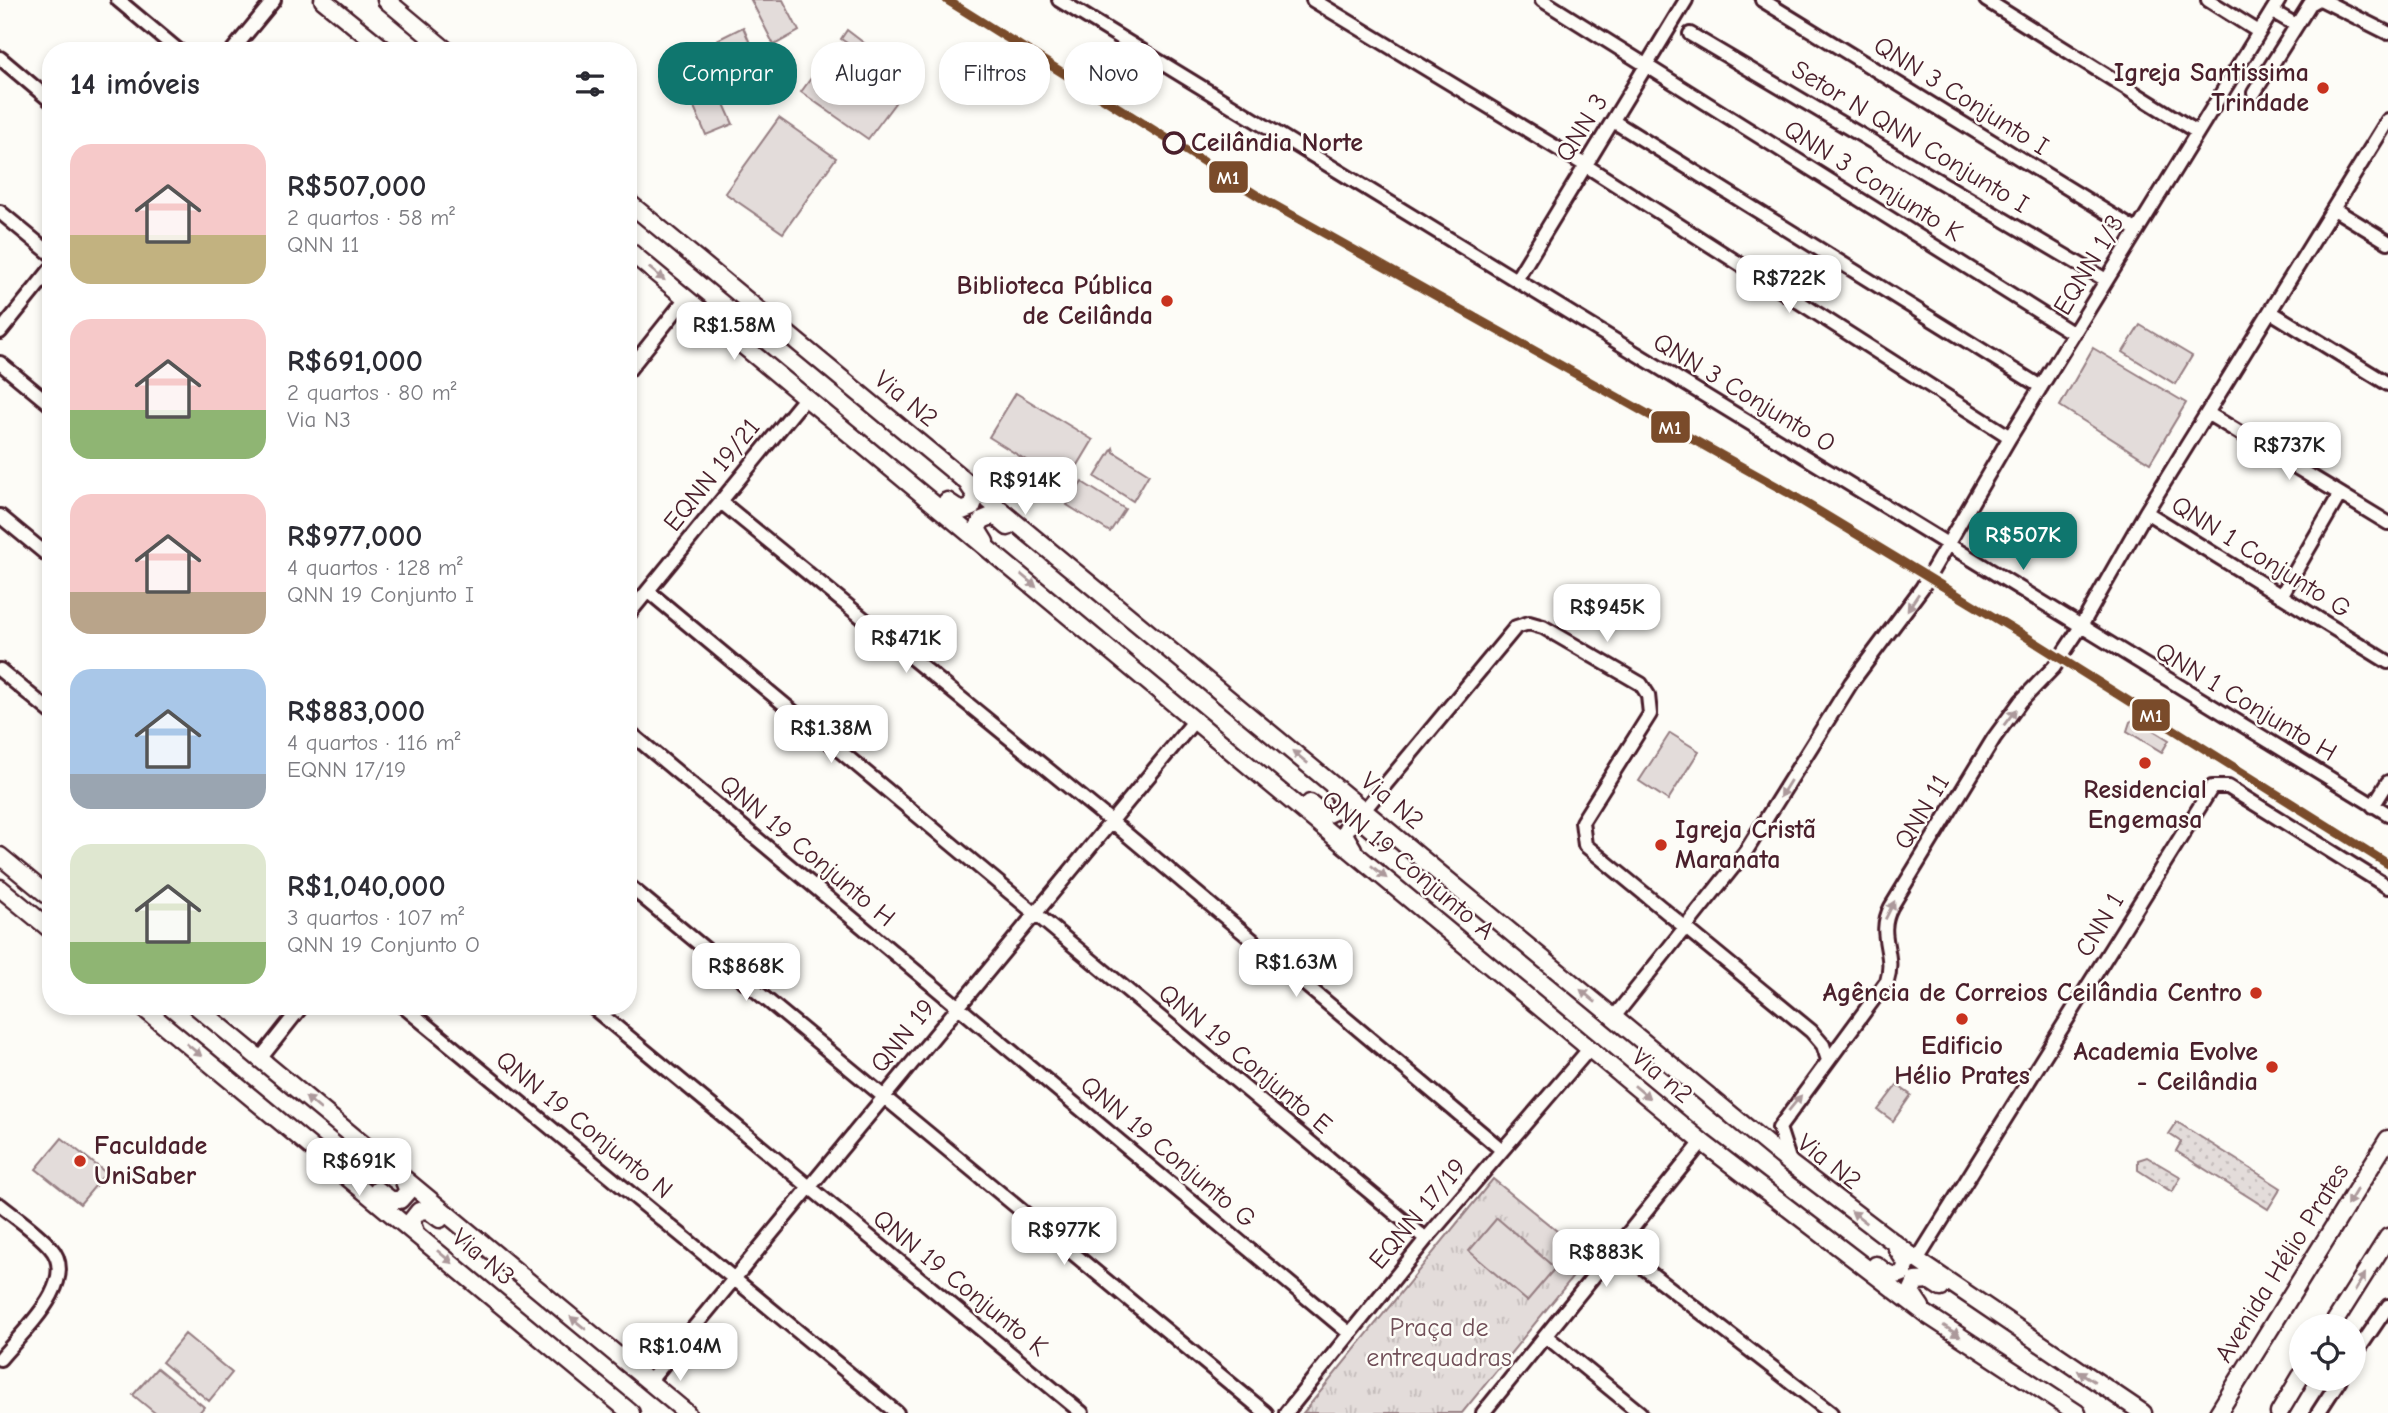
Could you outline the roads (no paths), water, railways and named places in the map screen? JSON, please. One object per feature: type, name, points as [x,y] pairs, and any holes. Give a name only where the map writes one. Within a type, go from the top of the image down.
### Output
[{"type":"main road","points":[[323,0],[376,42]]},
{"type":"main road","points":[[386,0],[436,42]]},
{"type":"main road","name":"Via N2","points":[[637,209],[1329,781],[1361,820],[1434,880],[1502,925],[1791,1164],[1892,1243],[2143,1413]]},
{"type":"main road","points":[[637,214],[666,233]]},
{"type":"main road","points":[[637,257],[1197,722],[1250,752],[1325,815],[1338,809],[1342,798],[1329,781]]},
{"type":"main road","points":[[823,412],[890,455],[958,510],[967,511],[975,504],[976,496],[954,470]]},
{"type":"main road","points":[[992,550],[977,529],[982,520],[994,515],[1066,576],[1120,610]]},
{"type":"main road","name":"QNN 19 Conjunto A","points":[[1197,722],[1590,1048]]},
{"type":"main road","points":[[1356,853],[1344,834],[1359,815]]},
{"type":"main road","points":[[0,844],[42,879]]},
{"type":"main road","points":[[0,856],[42,891]]},
{"type":"main road","points":[[0,888],[42,923]]},
{"type":"main road","name":"Via N3","points":[[152,1015],[415,1232],[626,1411]]},
{"type":"main road","points":[[207,1015],[687,1413]]},
{"type":"main road","name":"Via n2","points":[[1590,1048],[1702,1142]]},
{"type":"main road","points":[[274,1116],[331,1151],[391,1200],[400,1200],[407,1195],[408,1186],[403,1180]]},
{"type":"main road","name":"Avenida Hélio Prates","points":[[2218,1413],[2388,1139]]},
{"type":"main road","name":"Via N2","points":[[1702,1142],[1926,1314],[2077,1413]]},
{"type":"main road","points":[[1760,1188],[1831,1231],[1887,1274],[1895,1276],[1903,1273],[1907,1264],[1892,1243]]},
{"type":"main road","points":[[415,1232],[411,1225],[415,1213],[423,1209],[432,1211],[499,1269],[535,1288]]},
{"type":"main road","points":[[2340,1314],[2388,1237]]},
{"type":"main road","points":[[1926,1314],[1911,1292],[1916,1281],[1923,1279],[2008,1335],[2054,1355]]},
{"type":"main road","points":[[2279,1413],[2292,1391]]},
{"type":"street","points":[[118,0],[168,42]]},
{"type":"street","points":[[239,42],[274,0]]},
{"type":"street","name":"QNN 3 Conjunto O","points":[[1059,0],[1949,544]]},
{"type":"street","points":[[1080,13],[1088,0]]},
{"type":"street","points":[[1312,0],[1585,165],[2011,437]]},
{"type":"street","name":"QNN 3 Conjunto K","points":[[1542,0],[2074,334]]},
{"type":"street","name":"QNN 3","points":[[1516,280],[1686,0]]},
{"type":"street","name":"QNN 3 Conjunto I","points":[[1762,0],[2136,230]]},
{"type":"street","points":[[1986,0],[2197,132]]},
{"type":"street","points":[[2208,0],[2259,32]]},
{"type":"street","points":[[2254,93],[2310,4],[2319,0],[2388,33]]},
{"type":"street","name":"EQNN 1/3","points":[[1614,1017],[1746,851],[1844,693],[1901,620],[2136,230],[2276,6],[2296,25]]},
{"type":"street","name":"Setor N QNN Conjunto I","points":[[1690,34],[2106,280]]},
{"type":"street","points":[[0,58],[42,93]]},
{"type":"street","points":[[1949,544],[2080,628],[2146,512],[2388,120]]},
{"type":"street","points":[[1613,121],[2041,387]]},
{"type":"street","points":[[2334,209],[2388,242]]},
{"type":"street","points":[[0,212],[42,247]]},
{"type":"street","points":[[0,332],[42,280]]},
{"type":"street","points":[[637,360],[686,298]]},
{"type":"street","points":[[2271,312],[2388,384]]},
{"type":"street","points":[[0,363],[42,398]]},
{"type":"street","name":"EQNN 19/21","points":[[637,604],[806,397]]},
{"type":"street","points":[[2207,413],[2388,523]]},
{"type":"street","points":[[2281,596],[2340,494]]},
{"type":"street","points":[[721,502],[1112,822],[1502,1150]]},
{"type":"street","name":"QNN 1 Conjunto G","points":[[2146,512],[2388,662]]},
{"type":"street","points":[[0,516],[42,551]]},
{"type":"street","name":"QNN 19 Conjunto E","points":[[648,591],[1426,1239]]},
{"type":"street","points":[[1359,815],[1516,627],[1524,623],[1536,624],[1641,684],[1648,695],[1650,714],[1582,822],[1581,830],[1590,850],[1811,1031],[1823,1045],[1828,1060]]},
{"type":"street","name":"QNN 1 Conjunto H","points":[[2080,628],[2388,814]]},
{"type":"street","name":"QNN 11","points":[[1791,1164],[1779,1135],[1779,1128],[1887,981],[1890,965],[1883,925],[1891,907],[1994,738],[2021,701],[2054,667],[2080,628]]},
{"type":"street","points":[[0,670],[42,705]]},
{"type":"street","name":"QNN 19","points":[[649,1382],[736,1279],[957,1005],[1197,722]]},
{"type":"street","name":"QNN 19 Conjunto H","points":[[637,738],[957,1005]]},
{"type":"street","points":[[2373,806],[2388,782]]},
{"type":"street","name":"CNN 1","points":[[1916,1260],[2211,787],[2228,787],[2388,887]]},
{"type":"street","points":[[637,892],[1266,1413]]},
{"type":"street","name":"QNN 19 Conjunto G","points":[[957,1005],[1349,1333]]},
{"type":"street","points":[[260,1059],[295,1015]]},
{"type":"street","name":"QNN 19 Conjunto N","points":[[414,1015],[897,1413]]},
{"type":"street","name":"QNN 19 Conjunto K","points":[[602,1015],[1083,1413]]},
{"type":"street","name":"EQNN 17/19","points":[[1286,1413],[1426,1239],[1590,1048]]},
{"type":"street","points":[[1482,1413],[1547,1337],[1702,1142]]},
{"type":"street","points":[[0,1205],[50,1247],[57,1257],[60,1271],[56,1289],[0,1359]]},
{"type":"street","points":[[1618,1248],[1831,1413]]},
{"type":"street","points":[[2366,1338],[2388,1306]]},
{"type":"street","points":[[1547,1337],[1640,1413]]},
{"type":"street","points":[[2318,1413],[2332,1391]]},
{"type":"place","name":"Igreja Santissima Trindade","points":[[2323,88]]},
{"type":"place","name":"Ceilândia Norte","points":[[1174,143]]},
{"type":"place","name":"Biblioteca Pública de Ceilânda","points":[[1167,301]]},
{"type":"place","name":"Residencial Engemasa","points":[[2145,763]]},
{"type":"place","name":"Igreja Cristã Maranata","points":[[1661,845]]},
{"type":"place","name":"Agência de Correios Ceilândia Centro","points":[[2256,993]]},
{"type":"place","name":"Edificio Hélio Prates","points":[[1962,1019]]},
{"type":"place","name":"Academia Evolve - Ceilândia","points":[[2272,1067]]},
{"type":"place","name":"Faculdade UniSaber","points":[[80,1161]]},
{"type":"park label","name":"Praça de entrequadras","points":[[1439,1343]]}]
